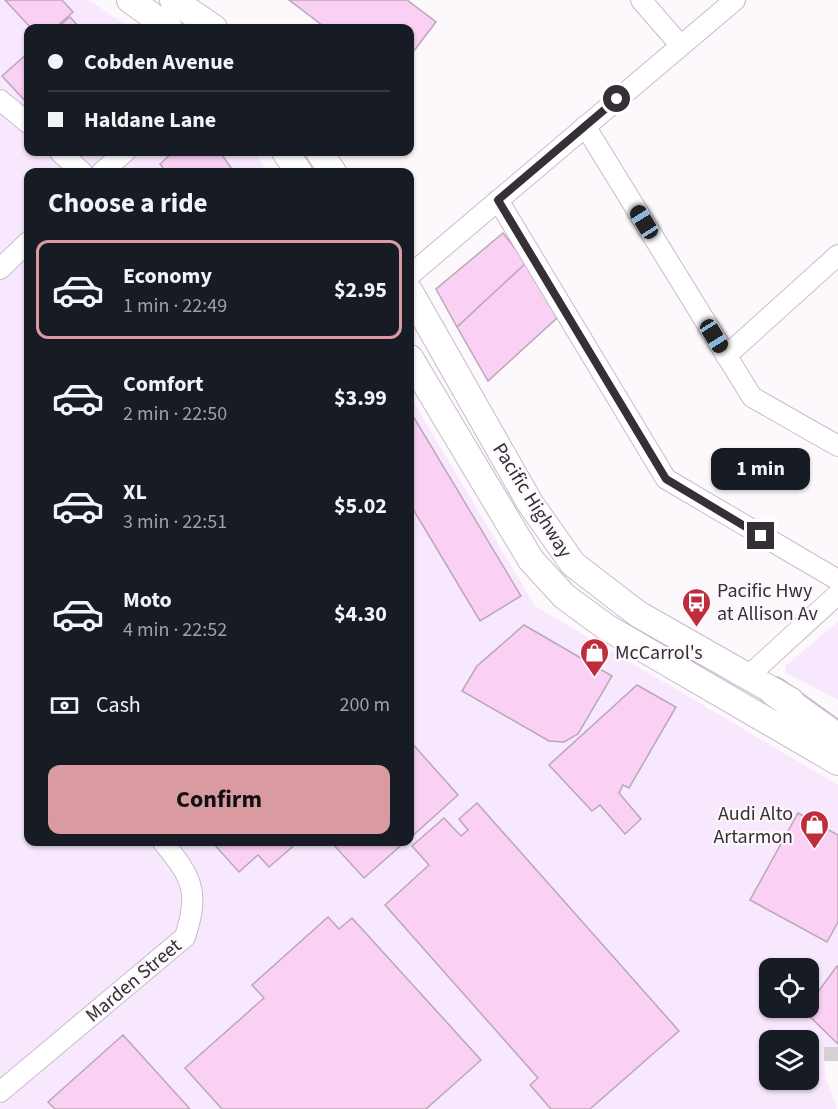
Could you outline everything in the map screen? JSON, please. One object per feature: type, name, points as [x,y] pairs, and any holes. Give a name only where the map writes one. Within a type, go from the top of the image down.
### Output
[{"type":"highway","points":[[774,692],[838,738]]},
{"type":"main road","points":[[173,0],[208,24]]},
{"type":"main road","points":[[136,2],[164,24]]},
{"type":"main road","name":"Pacific Highway","points":[[414,299],[530,502],[573,564],[638,614],[746,678],[838,722]]},
{"type":"main road","name":"Pacific Highway","points":[[414,365],[531,560],[564,596],[606,627],[838,762]]},
{"type":"street","points":[[641,0],[681,46]]},
{"type":"street","points":[[414,272],[735,0]]},
{"type":"street","points":[[0,100],[24,120]]},
{"type":"street","points":[[585,126],[752,397],[838,446]]},
{"type":"street","points":[[64,156],[78,168]]},
{"type":"street","points":[[107,168],[120,156]]},
{"type":"street","points":[[498,200],[666,479],[838,580]]},
{"type":"street","points":[[0,269],[24,246]]},
{"type":"street","points":[[726,356],[838,255]]},
{"type":"street","points":[[746,678],[838,594]]},
{"type":"street","name":"Marden Street","points":[[0,1092],[185,937],[194,911],[192,889],[186,871],[166,846]]},
{"type":"shaded area","points":[[0,0],[89,0],[123,24],[24,24],[24,156],[257,156],[265,168],[24,168],[24,846],[414,846],[414,403],[535,606],[838,785],[838,1062],[825,1049],[825,1076],[837,1109],[0,1109]]},
{"type":"shaded area","points":[[838,622],[838,700],[786,673],[785,666]]},
{"type":"building","points":[[5,0],[62,0],[73,12],[60,24],[27,24]]},
{"type":"building","points":[[289,0],[407,0],[436,22],[414,51],[414,24],[321,24]]},
{"type":"building","points":[[70,17],[76,24],[62,24]]},
{"type":"building","points":[[24,57],[24,100],[2,76]]},
{"type":"building","points":[[169,156],[223,156],[231,168],[163,168],[160,164]]},
{"type":"building","points":[[503,233],[526,263],[457,327],[436,289]]},
{"type":"building","points":[[526,263],[557,318],[488,381],[457,327]]},
{"type":"building","points":[[414,418],[521,596],[480,621],[414,511]]},
{"type":"building","points":[[524,625],[612,676],[578,734],[564,742],[549,741],[462,691],[477,666]]},
{"type":"building","points":[[637,685],[676,707],[629,788],[623,785],[619,793],[641,819],[625,834],[600,805],[592,811],[549,765]]},
{"type":"building","points":[[414,746],[458,795],[414,834]]},
{"type":"building","points":[[477,803],[679,1031],[590,1109],[551,1109],[530,1085],[538,1078],[385,905],[429,865],[412,846],[444,818],[461,836],[468,830],[459,819]]},
{"type":"building","points":[[798,813],[838,835],[838,922],[827,942],[750,900]]},
{"type":"building","points":[[216,846],[293,846],[269,867],[258,855],[239,872]]},
{"type":"building","points":[[335,846],[400,846],[364,878]]},
{"type":"building","points":[[328,917],[339,929],[352,918],[481,1060],[426,1109],[222,1109],[185,1068],[264,998],[252,985]]},
{"type":"building","points":[[838,966],[838,1044],[811,1018],[819,1018],[819,991]]},
{"type":"building","points":[[123,1035],[190,1109],[55,1109],[48,1102]]},
{"type":"tunnel","points":[[838,1047],[838,1061]]},
{"type":"place","name":"Pacific Hwy at Allison Av","points":[[696,628]]},
{"type":"place","name":"McCarrol's","points":[[594,678]]},
{"type":"place","name":"Audi Alto Artarmon","points":[[814,850]]},
{"type":"route","points":[[617,99],[498,200],[666,479],[761,536]]}]
